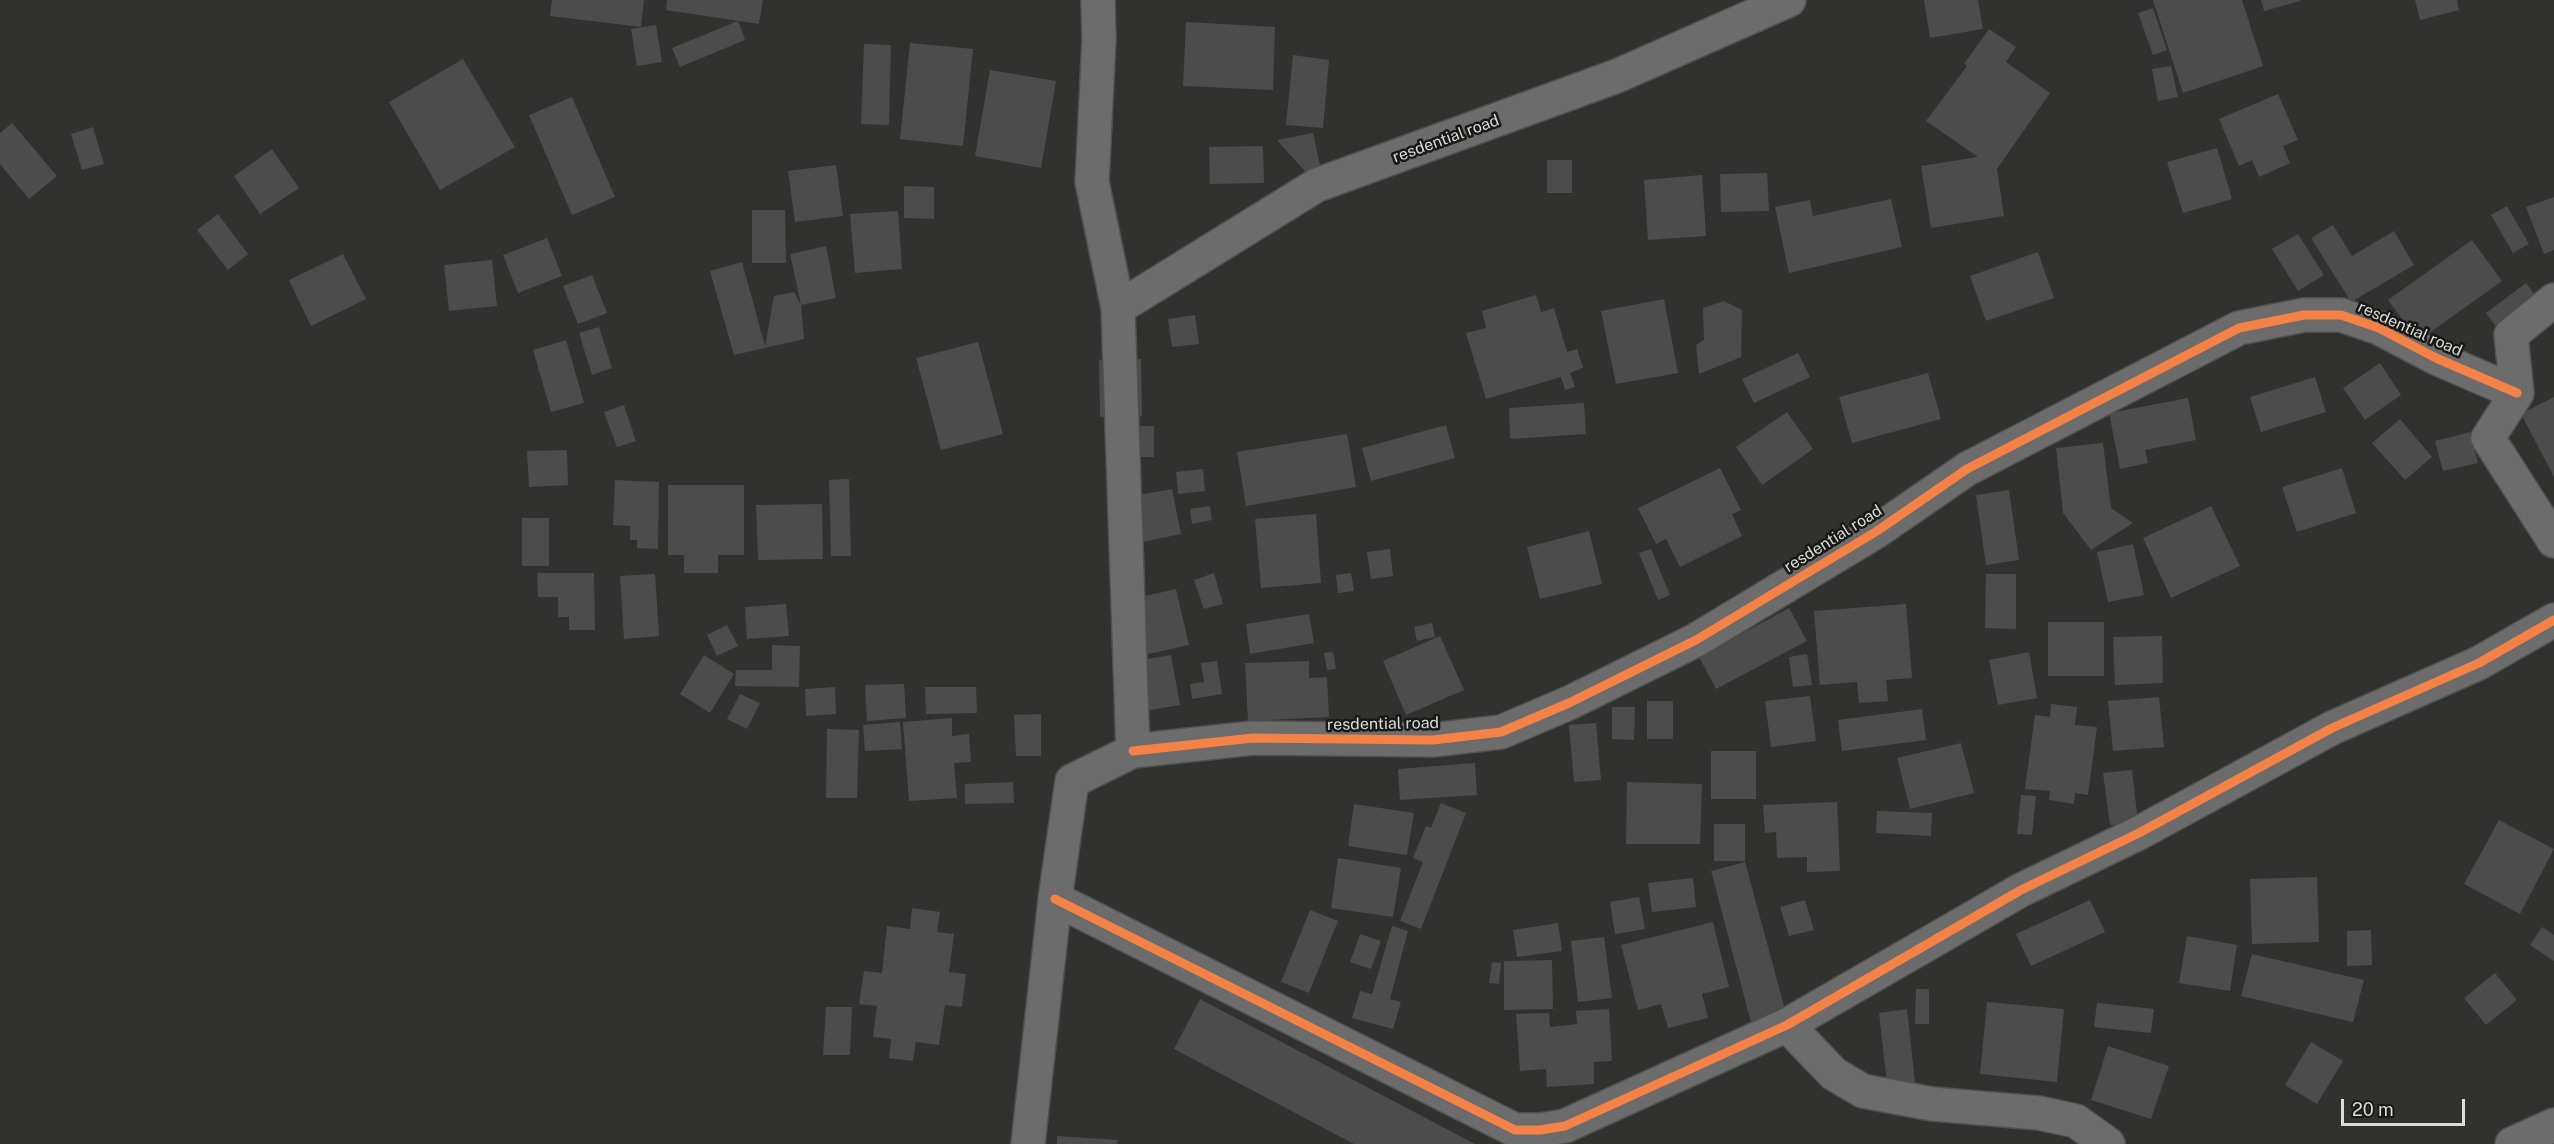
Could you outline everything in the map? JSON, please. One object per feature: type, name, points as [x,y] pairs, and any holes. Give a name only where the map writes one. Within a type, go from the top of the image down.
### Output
[{"type":"street","points":[[1098,0],[1099,40],[1092,182],[1118,308],[1134,751]]},
{"type":"street","name":"resdential road","points":[[1118,308],[1317,185],[1617,76],[1789,0]]},
{"type":"street","points":[[2554,300],[2511,335],[2517,393],[2488,438],[2554,541]]},
{"type":"street","name":"resdential road","points":[[1028,1144],[1055,899],[1072,781],[1134,751],[1253,738],[1433,740],[1501,732],[1569,703],[1696,640],[1877,531],[1967,469],[2239,328],[2304,315],[2341,315],[2379,328],[2436,358],[2517,393]]},
{"type":"street","points":[[1055,899],[1515,1130],[1540,1130],[1565,1126],[1787,1025],[2021,890],[2139,833],[2332,728],[2479,663],[2554,620]]},
{"type":"street","points":[[1787,1025],[1834,1074],[1863,1091],[1932,1104],[2039,1113],[2076,1121],[2108,1144]]},
{"type":"street","points":[[2512,1144],[2554,1125]]},
{"type":"building","points":[[552,0],[644,0],[641,27],[550,16]]},
{"type":"building","points":[[667,0],[763,0],[759,24],[666,10]]},
{"type":"building","points":[[1924,0],[1978,0],[1983,29],[1930,38]]},
{"type":"building","points":[[2153,0],[2242,0],[2263,66],[2183,93]]},
{"type":"building","points":[[2261,0],[2300,0],[2300,1],[2264,11]]},
{"type":"building","points":[[2415,0],[2457,0],[2459,10],[2420,20]]},
{"type":"building","points":[[2153,8],[2167,50],[2153,55],[2138,13]]},
{"type":"building","points":[[738,21],[745,40],[680,67],[672,48]]},
{"type":"building","points":[[1186,22],[1275,27],[1273,90],[1183,86]]},
{"type":"building","points":[[656,25],[662,62],[637,66],[631,29]]},
{"type":"building","points":[[1989,29],[2016,47],[2006,62],[2050,93],[1997,169],[2004,216],[1931,228],[1921,166],[1978,157],[1926,121],[1967,66],[1964,64]]},
{"type":"building","points":[[910,43],[973,49],[963,146],[900,139]]},
{"type":"building","points":[[864,44],[891,45],[889,125],[861,124]]},
{"type":"building","points":[[1293,55],[1329,60],[1323,128],[1286,125]]},
{"type":"building","points":[[463,59],[515,147],[440,190],[389,102]]},
{"type":"building","points":[[2171,66],[2178,97],[2158,101],[2152,69]]},
{"type":"building","points":[[990,70],[1056,81],[1041,168],[975,156]]},
{"type":"building","points":[[2278,94],[2298,140],[2283,146],[2290,163],[2259,177],[2252,160],[2239,166],[2219,119]]},
{"type":"building","points":[[572,97],[615,197],[572,215],[529,115]]},
{"type":"building","points":[[12,123],[57,176],[29,199],[0,164],[0,133]]},
{"type":"building","points":[[93,127],[104,164],[82,170],[71,134]]},
{"type":"building","points":[[1313,133],[1320,165],[1317,185],[1277,140]]},
{"type":"building","points":[[1263,146],[1264,183],[1210,184],[1209,147]]},
{"type":"building","points":[[2217,148],[2232,199],[2183,213],[2167,162]]},
{"type":"building","points":[[272,149],[299,188],[260,214],[234,176]]},
{"type":"building","points":[[1547,160],[1572,160],[1572,193],[1547,193]]},
{"type":"building","points":[[836,165],[843,216],[795,222],[788,171]]},
{"type":"building","points":[[1767,173],[1769,211],[1721,212],[1720,174]]},
{"type":"building","points":[[1702,175],[1706,236],[1648,240],[1644,180]]},
{"type":"building","points":[[904,186],[934,187],[934,219],[904,218]]},
{"type":"building","points":[[2554,197],[2554,250],[2544,254],[2526,207]]},
{"type":"building","points":[[1891,199],[1902,247],[1789,273],[1775,207],[1810,200],[1813,216]]},
{"type":"building","points":[[2507,206],[2529,244],[2513,253],[2491,215]]},
{"type":"building","points":[[752,210],[785,210],[786,263],[752,263]]},
{"type":"building","points":[[898,211],[902,269],[855,273],[850,214]]},
{"type":"building","points":[[218,214],[248,254],[228,270],[197,230]]},
{"type":"building","points":[[2333,225],[2352,256],[2394,231],[2414,265],[2351,302],[2311,238]]},
{"type":"building","points":[[2298,234],[2324,275],[2298,291],[2272,249]]},
{"type":"building","points":[[547,238],[562,276],[518,293],[503,255]]},
{"type":"building","points":[[2472,240],[2502,281],[2418,341],[2388,300]]},
{"type":"building","points":[[826,246],[836,298],[801,305],[790,254]]},
{"type":"building","points":[[2038,252],[2054,298],[1986,321],[1970,276]]},
{"type":"building","points":[[343,254],[366,299],[311,326],[289,280]]},
{"type":"building","points":[[492,260],[497,306],[449,311],[444,265]]},
{"type":"building","points":[[742,262],[765,346],[774,296],[794,292],[801,305],[804,339],[734,355],[710,271]]},
{"type":"building","points":[[592,275],[607,313],[578,324],[563,286]]},
{"type":"building","points":[[2526,283],[2540,302],[2500,332],[2486,313]]},
{"type":"building","points":[[1536,295],[1541,312],[1554,308],[1567,352],[1577,349],[1583,368],[1570,373],[1575,387],[1565,390],[1561,377],[1486,399],[1466,333],[1486,328],[1482,311]]},
{"type":"building","points":[[1664,299],[1678,373],[1616,384],[1601,311]]},
{"type":"building","points":[[1724,301],[1742,310],[1741,357],[1699,374],[1696,345],[1704,340],[1703,308]]},
{"type":"building","points":[[1195,315],[1199,344],[1172,347],[1168,319]]},
{"type":"building","points":[[599,327],[612,368],[592,375],[579,333]]},
{"type":"building","points":[[566,340],[584,403],[551,412],[533,350]]},
{"type":"building","points":[[978,342],[1003,434],[941,450],[916,358]]},
{"type":"building","points":[[1798,353],[1810,377],[1754,403],[1742,379]]},
{"type":"building","points":[[1141,359],[1142,416],[1100,417],[1099,360]]},
{"type":"building","points":[[2380,363],[2401,395],[2365,420],[2343,388]]},
{"type":"building","points":[[1928,373],[1941,419],[1852,443],[1839,397]]},
{"type":"building","points":[[2315,377],[2326,412],[2261,432],[2250,397]]},
{"type":"building","points":[[2554,397],[2554,477],[2521,414]]},
{"type":"building","points":[[2188,398],[2196,440],[2145,450],[2148,463],[2120,469],[2109,413]]},
{"type":"building","points":[[1584,403],[1586,434],[1510,439],[1509,408]]},
{"type":"building","points":[[624,405],[636,441],[617,447],[604,412]]},
{"type":"building","points":[[1787,412],[1813,449],[1762,485],[1736,447]]},
{"type":"building","points":[[2400,419],[2432,457],[2405,480],[2372,443]]},
{"type":"building","points":[[1446,425],[1455,458],[1371,481],[1362,448]]},
{"type":"building","points":[[1106,426],[1154,426],[1154,457],[1106,457]]},
{"type":"building","points":[[2470,432],[2478,463],[2443,471],[2435,441]]},
{"type":"building","points":[[1347,434],[1356,487],[1246,506],[1237,452]]},
{"type":"building","points":[[2103,443],[2111,508],[2133,523],[2091,550],[2063,513],[2056,448]]},
{"type":"building","points":[[567,450],[568,485],[529,487],[527,451]]},
{"type":"building","points":[[1720,468],[1741,510],[1732,514],[1742,536],[1680,567],[1666,539],[1656,544],[1638,508]]},
{"type":"building","points":[[2342,468],[2356,513],[2297,532],[2282,487]]},
{"type":"building","points":[[1203,469],[1205,491],[1178,494],[1176,472]]},
{"type":"building","points":[[849,479],[851,556],[831,556],[829,480]]},
{"type":"building","points":[[615,480],[659,482],[658,549],[637,548],[637,540],[630,540],[630,526],[613,525]]},
{"type":"building","points":[[668,485],[744,485],[744,555],[718,555],[718,573],[684,573],[684,555],[668,555]]},
{"type":"building","points":[[1172,489],[1181,534],[1142,542],[1132,496]]},
{"type":"building","points":[[2009,490],[2019,560],[1986,565],[1976,495]]},
{"type":"building","points":[[822,504],[823,559],[758,560],[756,505]]},
{"type":"building","points":[[1210,506],[1212,520],[1192,524],[1190,509]]},
{"type":"building","points":[[2211,506],[2240,566],[2171,598],[2143,538]]},
{"type":"building","points":[[1316,514],[1321,583],[1261,588],[1255,519]]},
{"type":"building","points":[[522,518],[549,518],[549,566],[522,566]]},
{"type":"building","points":[[1589,531],[1602,584],[1540,599],[1527,547]]},
{"type":"building","points":[[2133,544],[2144,595],[2108,602],[2097,552]]},
{"type":"building","points":[[1390,549],[1393,576],[1371,579],[1367,552]]},
{"type":"building","points":[[1651,549],[1670,595],[1658,600],[1639,553]]},
{"type":"building","points":[[537,573],[594,573],[595,630],[569,630],[569,617],[558,617],[558,597],[538,597]]},
{"type":"building","points":[[1214,573],[1223,604],[1204,609],[1194,580]]},
{"type":"building","points":[[1351,573],[1354,591],[1338,593],[1336,575]]},
{"type":"building","points":[[655,574],[659,636],[624,639],[620,576]]},
{"type":"building","points":[[1986,574],[2016,574],[2016,629],[1985,628]]},
{"type":"building","points":[[1176,589],[1189,645],[1135,657],[1122,601]]},
{"type":"building","points":[[786,604],[789,636],[747,639],[745,607]]},
{"type":"building","points":[[1906,604],[1912,678],[1886,680],[1888,701],[1859,703],[1857,682],[1820,685],[1814,611]]},
{"type":"building","points":[[1789,608],[1807,641],[1716,689],[1699,657]]},
{"type":"building","points":[[1309,614],[1314,643],[1250,654],[1246,624]]},
{"type":"building","points":[[2048,622],[2104,622],[2104,676],[2048,676]]},
{"type":"building","points":[[1432,623],[1435,637],[1417,641],[1414,627]]},
{"type":"building","points":[[727,625],[738,646],[717,656],[707,635]]},
{"type":"building","points":[[1440,636],[1464,690],[1406,715],[1383,661]]},
{"type":"building","points":[[2162,636],[2163,683],[2115,685],[2113,637]]},
{"type":"building","points":[[772,645],[800,646],[799,687],[735,686],[736,670],[772,670]]},
{"type":"building","points":[[1333,652],[1336,669],[1327,670],[1324,653]]},
{"type":"building","points":[[2029,652],[2037,698],[1998,705],[1989,660]]},
{"type":"building","points":[[1807,654],[1812,685],[1793,687],[1789,657]]},
{"type":"building","points":[[704,655],[734,674],[710,713],[680,694]]},
{"type":"building","points":[[1171,655],[1180,705],[1139,712],[1129,662]]},
{"type":"building","points":[[1217,661],[1222,694],[1192,699],[1190,684],[1204,682],[1201,663]]},
{"type":"building","points":[[1309,661],[1309,678],[1327,677],[1329,717],[1248,721],[1245,663]]},
{"type":"building","points":[[904,684],[906,718],[867,721],[865,685]]},
{"type":"building","points":[[835,687],[836,714],[806,716],[805,689]]},
{"type":"building","points":[[925,687],[976,687],[977,713],[926,714]]},
{"type":"building","points":[[740,694],[760,703],[747,729],[727,719]]},
{"type":"building","points":[[1810,696],[1816,741],[1771,747],[1765,701]]},
{"type":"building","points":[[2159,697],[2164,747],[2113,751],[2108,701]]},
{"type":"building","points":[[1647,701],[1673,701],[1673,739],[1647,739]]},
{"type":"building","points":[[2051,704],[2077,707],[2075,725],[2097,727],[2088,795],[2075,793],[2074,804],[2049,800],[2050,791],[2025,789],[2035,715],[2050,717]]},
{"type":"building","points":[[1612,707],[1635,707],[1634,740],[1612,739]]},
{"type":"building","points":[[1922,709],[1926,740],[1842,751],[1838,720]]},
{"type":"building","points":[[1041,714],[1041,756],[1016,756],[1014,715]]},
{"type":"building","points":[[952,718],[952,736],[969,734],[971,762],[954,763],[957,798],[909,801],[903,722]]},
{"type":"building","points":[[900,722],[902,749],[865,751],[863,725]]},
{"type":"building","points":[[1596,723],[1601,780],[1574,782],[1569,725]]},
{"type":"building","points":[[827,729],[859,730],[857,798],[826,798]]},
{"type":"building","points":[[1961,743],[1974,793],[1910,809],[1897,758]]},
{"type":"building","points":[[1711,751],[1756,751],[1756,799],[1711,799]]},
{"type":"building","points":[[1475,763],[1477,795],[1400,800],[1398,769]]},
{"type":"building","points":[[2132,770],[2138,822],[2110,825],[2103,773]]},
{"type":"building","points":[[1013,782],[1014,803],[965,804],[965,784]]},
{"type":"building","points":[[1627,782],[1702,784],[1700,844],[1626,844]]},
{"type":"building","points":[[2021,795],[2036,796],[2032,835],[2017,834]]},
{"type":"building","points":[[1837,802],[1840,871],[1807,872],[1807,857],[1777,858],[1776,832],[1765,833],[1763,805]]},
{"type":"building","points":[[1441,803],[1466,813],[1421,929],[1400,921],[1423,862],[1413,858],[1426,826],[1431,828]]},
{"type":"building","points":[[1354,804],[1414,813],[1407,855],[1348,846]]},
{"type":"building","points":[[1877,811],[1932,813],[1931,836],[1876,833]]},
{"type":"building","points":[[2499,820],[2554,849],[2520,914],[2464,884]]},
{"type":"building","points":[[1714,824],[1745,824],[1745,861],[1714,861]]},
{"type":"building","points":[[1338,858],[1401,868],[1393,917],[1331,908]]},
{"type":"building","points":[[1745,862],[1787,1017],[1752,1026],[1711,871]]},
{"type":"building","points":[[2317,877],[2319,942],[2252,944],[2250,879]]},
{"type":"building","points":[[1693,878],[1696,907],[1652,912],[1648,883]]},
{"type":"building","points":[[1639,897],[1645,929],[1615,934],[1610,902]]},
{"type":"building","points":[[1805,900],[1814,930],[1789,936],[1780,907]]},
{"type":"building","points":[[2090,900],[2105,932],[2031,966],[2016,934]]},
{"type":"building","points":[[912,908],[940,912],[937,932],[954,934],[949,972],[966,974],[962,1007],[945,1005],[939,1045],[916,1042],[913,1061],[889,1058],[891,1039],[873,1037],[877,1006],[859,1004],[864,971],[882,973],[887,926],[910,929]]},
{"type":"building","points":[[1310,910],[1338,921],[1309,993],[1281,982]]},
{"type":"building","points":[[1713,922],[1729,987],[1702,994],[1708,1018],[1668,1028],[1661,1004],[1638,1010],[1621,945]]},
{"type":"building","points":[[1558,923],[1562,951],[1517,957],[1513,930]]},
{"type":"building","points":[[1392,926],[1408,931],[1390,999],[1401,1002],[1393,1029],[1352,1018],[1360,991],[1372,994]]},
{"type":"building","points":[[2542,927],[2554,935],[2554,961],[2530,945]]},
{"type":"building","points":[[2371,930],[2372,965],[2347,966],[2347,931]]},
{"type":"building","points":[[1360,934],[1381,941],[1371,969],[1350,962]]},
{"type":"building","points":[[2187,936],[2237,945],[2230,991],[2179,983]]},
{"type":"building","points":[[1604,937],[1612,998],[1578,1002],[1571,941]]},
{"type":"building","points":[[2252,954],[2364,980],[2353,1022],[2241,996]]},
{"type":"building","points":[[1552,960],[1553,1009],[1504,1010],[1504,961]]},
{"type":"building","points":[[1492,962],[1501,963],[1499,984],[1489,983]]},
{"type":"building","points":[[2495,973],[2517,1000],[2486,1025],[2464,998]]},
{"type":"building","points":[[1916,989],[1929,989],[1929,1024],[1915,1024]]},
{"type":"building","points":[[1200,999],[1475,1144],[1354,1144],[1174,1049]]},
{"type":"building","points":[[1987,1002],[2064,1009],[2057,1082],[1980,1074]]},
{"type":"building","points":[[2097,1003],[2154,1009],[2151,1033],[2094,1027]]},
{"type":"building","points":[[826,1007],[852,1007],[850,1055],[823,1055]]},
{"type":"building","points":[[1609,1009],[1612,1061],[1594,1062],[1594,1084],[1547,1087],[1546,1069],[1520,1071],[1516,1014],[1549,1013],[1550,1027],[1577,1024],[1576,1011]]},
{"type":"building","points":[[1907,1009],[1915,1082],[1887,1084],[1879,1013]]},
{"type":"building","points":[[2311,1042],[2343,1061],[2317,1104],[2285,1085]]},
{"type":"building","points":[[2108,1046],[2169,1066],[2151,1119],[2091,1100]]},
{"type":"building","points":[[1057,1136],[1118,1140],[1117,1144],[1057,1144]]},
{"type":"cycle path","points":[[1133,751],[1253,738],[1433,740],[1501,732],[1569,703],[1696,640],[1877,531],[1967,469],[2239,328],[2304,315],[2341,315],[2379,328],[2436,358],[2517,393]]},
{"type":"cycle path","points":[[1055,899],[1515,1130],[1540,1130],[1565,1126],[1787,1025],[2021,890],[2139,833],[2332,728],[2479,663],[2554,620]]}]
